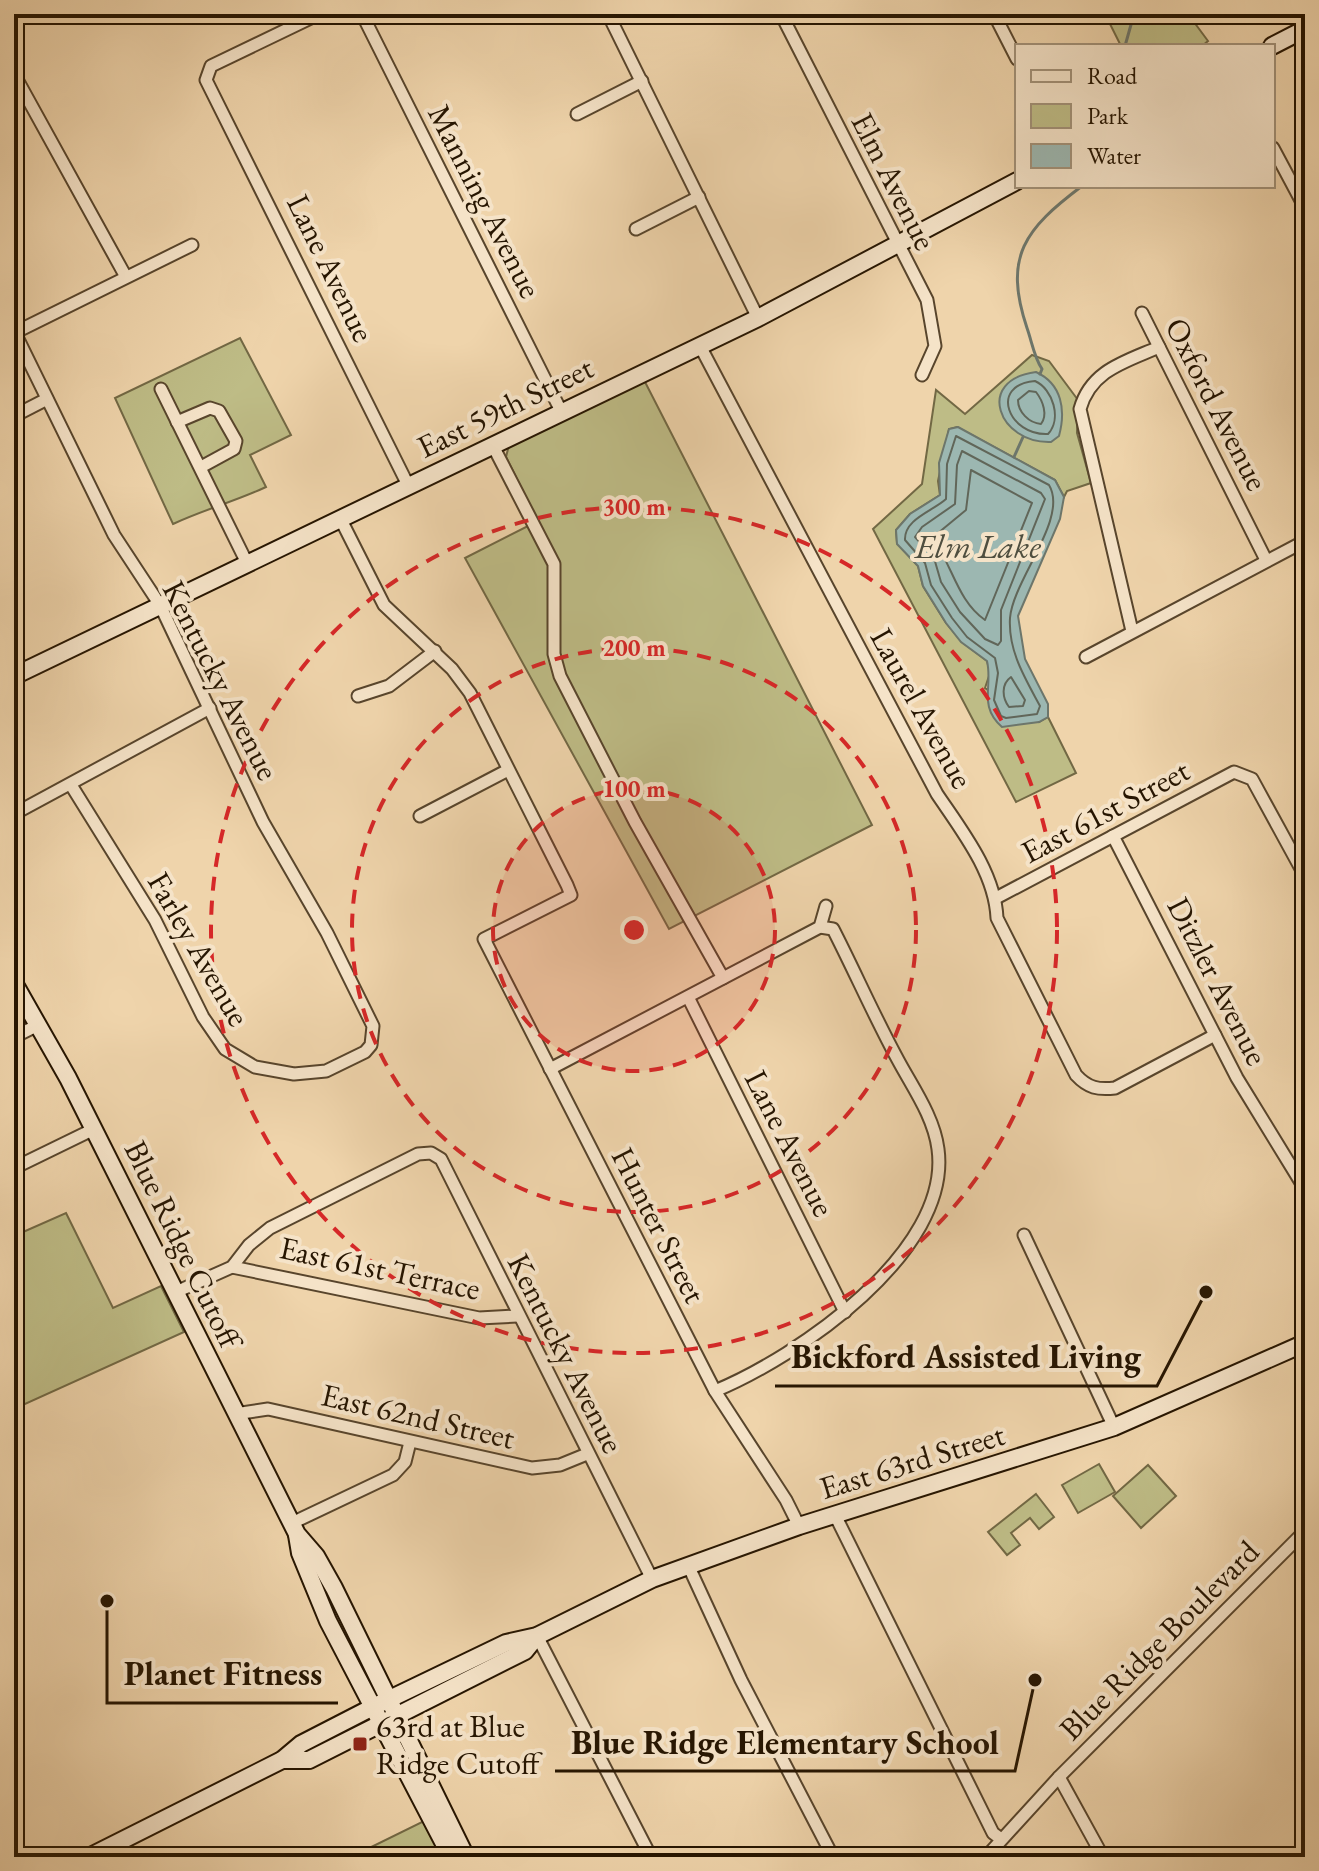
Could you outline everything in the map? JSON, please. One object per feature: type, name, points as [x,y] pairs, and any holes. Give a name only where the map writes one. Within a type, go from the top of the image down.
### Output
[{"type":"main road","points":[[1275,44],[1305,29]]},
{"type":"main road","name":"East 59th Street","points":[[18,674],[758,318],[1015,182]]},
{"type":"main road","name":"Blue Ridge Cutoff","points":[[14,983],[94,1129],[294,1528],[316,1556],[334,1588],[466,1857]]},
{"type":"main road","name":"East 63rd Street","points":[[89,1857],[282,1760],[301,1744],[373,1707],[506,1643],[537,1636],[652,1579],[799,1526],[1114,1427],[1305,1343]]},
{"type":"main road","name":"Blue Ridge Cutoff","points":[[294,1528],[300,1553],[328,1621],[451,1857]]},
{"type":"main road","name":"East 63rd Street","points":[[282,1760],[309,1760],[382,1725],[525,1651],[537,1636]]},
{"type":"street","name":"Lane Avenue","points":[[319,14],[211,66],[206,75],[408,485]]},
{"type":"street","name":"Manning Avenue","points":[[362,14],[561,411]]},
{"type":"street","points":[[608,14],[758,318]]},
{"type":"street","name":"Elm Avenue","points":[[781,14],[927,300],[933,320],[935,346],[922,375]]},
{"type":"street","points":[[994,14],[1015,55]]},
{"type":"street","points":[[14,74],[126,277]]},
{"type":"street","points":[[577,114],[642,81]]},
{"type":"street","points":[[1275,152],[1305,208]]},
{"type":"street","points":[[636,229],[699,197]]},
{"type":"street","points":[[14,333],[192,245]]},
{"type":"street","name":"Oxford Avenue","points":[[1142,313],[1266,560]]},
{"type":"street","name":"Kentucky Avenue","points":[[14,333],[114,535],[160,605],[263,822],[327,933],[373,1026],[374,1034],[367,1050]]},
{"type":"street","name":"Laurel Avenue","points":[[700,346],[937,794],[968,839],[996,898],[997,918],[1076,1075],[1097,1089],[1115,1088],[1215,1035]]},
{"type":"street","points":[[1132,631],[1080,409],[1085,393],[1097,376],[1159,347]]},
{"type":"street","points":[[161,389],[247,563]]},
{"type":"street","points":[[14,416],[47,399]]},
{"type":"street","points":[[177,422],[210,408],[219,411],[236,441],[234,449],[201,467]]},
{"type":"street","points":[[492,444],[554,564],[554,654],[560,676],[635,822],[723,978]]},
{"type":"street","points":[[340,518],[384,605],[406,629],[435,651],[470,693],[508,770],[420,816]]},
{"type":"street","points":[[1086,657],[1305,541]]},
{"type":"street","points":[[358,696],[389,686],[435,651]]},
{"type":"street","points":[[14,654],[18,674]]},
{"type":"street","points":[[14,814],[210,708]]},
{"type":"street","name":"Hunter Street","points":[[508,770],[571,895],[484,939],[715,1391],[786,1500],[799,1526]]},
{"type":"street","name":"East 61st Street","points":[[996,898],[1238,773],[1252,779],[1305,876]]},
{"type":"street","name":"Farley Avenue","points":[[71,785],[155,920],[203,1017],[225,1049],[255,1067],[294,1074],[326,1071],[352,1061],[367,1050]]},
{"type":"street","name":"Ditzler Avenue","points":[[1113,836],[1215,1035],[1305,1189]]},
{"type":"street","points":[[820,927],[826,906]]},
{"type":"street","points":[[550,1069],[820,927],[833,929],[918,1094],[938,1146],[939,1177],[929,1213],[918,1231],[845,1312],[784,1357],[715,1391]]},
{"type":"street","name":"Lane Avenue","points":[[688,997],[845,1312]]},
{"type":"street","points":[[14,1037],[38,1025]]},
{"type":"street","points":[[14,1168],[94,1129]]},
{"type":"street","name":"Kentucky Avenue","points":[[232,1267],[249,1245],[270,1228],[418,1154],[431,1153],[441,1159],[517,1316],[652,1579]]},
{"type":"street","points":[[1024,1235],[1114,1427]]},
{"type":"street","points":[[176,1292],[232,1267]]},
{"type":"street","name":"East 61st Terrace","points":[[232,1267],[479,1318],[517,1316]]},
{"type":"street","name":"East 62nd Street","points":[[235,1414],[268,1409],[532,1468],[560,1465],[587,1454]]},
{"type":"street","points":[[294,1528],[393,1475],[405,1462],[410,1442]]},
{"type":"street","points":[[835,1515],[942,1735],[993,1833],[1001,1839]]},
{"type":"street","name":"Blue Ridge Boulevard","points":[[986,1857],[1059,1777],[1305,1531]]},
{"type":"street","points":[[688,1565],[741,1680],[833,1857]]},
{"type":"street","points":[[537,1636],[651,1857]]},
{"type":"street","points":[[1059,1777],[1103,1857]]},
{"type":"green space","points":[[1105,14],[1188,14],[1208,41],[1204,44],[1120,44]]},
{"type":"green space","points":[[240,338],[291,435],[250,455],[266,487],[173,524],[115,398]]},
{"type":"green space","points":[[1032,355],[1049,361],[1078,400],[1077,433],[1091,483],[1067,491],[1064,497],[1055,480],[957,427],[949,429],[938,481],[940,495],[910,514],[896,530],[897,543],[918,566],[923,586],[946,623],[962,642],[987,661],[990,673],[985,688],[1039,722],[1048,717],[1076,773],[1016,802],[873,529],[922,484],[936,390],[965,414]]},
{"type":"green space","points":[[644,380],[872,825],[669,929],[465,558],[538,521],[506,457],[509,445]]},
{"type":"green space","points":[[66,1213],[113,1308],[161,1286],[184,1332],[14,1409],[14,1236]]},
{"type":"green space","points":[[1099,1464],[1115,1492],[1078,1513],[1062,1485]]},
{"type":"green space","points":[[1148,1465],[1176,1496],[1141,1528],[1113,1496]]},
{"type":"green space","points":[[1036,1494],[1054,1517],[1039,1529],[1030,1518],[1011,1533],[1020,1545],[1007,1555],[988,1532]]},
{"type":"green space","points":[[424,1821],[444,1857],[351,1857]]},
{"type":"water","points":[[1036,372],[1052,383],[1062,407],[1059,436],[1051,442],[1033,440],[1018,433],[1007,423],[1001,411],[1000,398],[1005,387],[1017,377]]},
{"type":"water","name":"Elm Lake","points":[[958,427],[1055,480],[1064,497],[1060,519],[1018,616],[1025,659],[1048,704],[1048,717],[1039,722],[1002,727],[995,719],[988,703],[987,661],[961,642],[946,623],[923,586],[918,566],[897,544],[896,530],[910,514],[940,495],[939,463],[949,429]]},
{"type":"waterway","points":[[1126,44],[1134,14]]},
{"type":"waterway","points":[[1040,374],[1042,369],[1020,303],[1017,281],[1019,263],[1033,231],[1079,188]]},
{"type":"waterway","points":[[1014,457],[1023,437]]},
{"type":"place","name":"Bickford Assisted Living","points":[[1206,1292]]},
{"type":"place","name":"Planet Fitness","points":[[107,1601]]},
{"type":"place","name":"Blue Ridge Elementary School","points":[[1035,1680]]},
{"type":"place","name":"63rd at Blue Ridge Cutoff","points":[[360,1744]]}]
